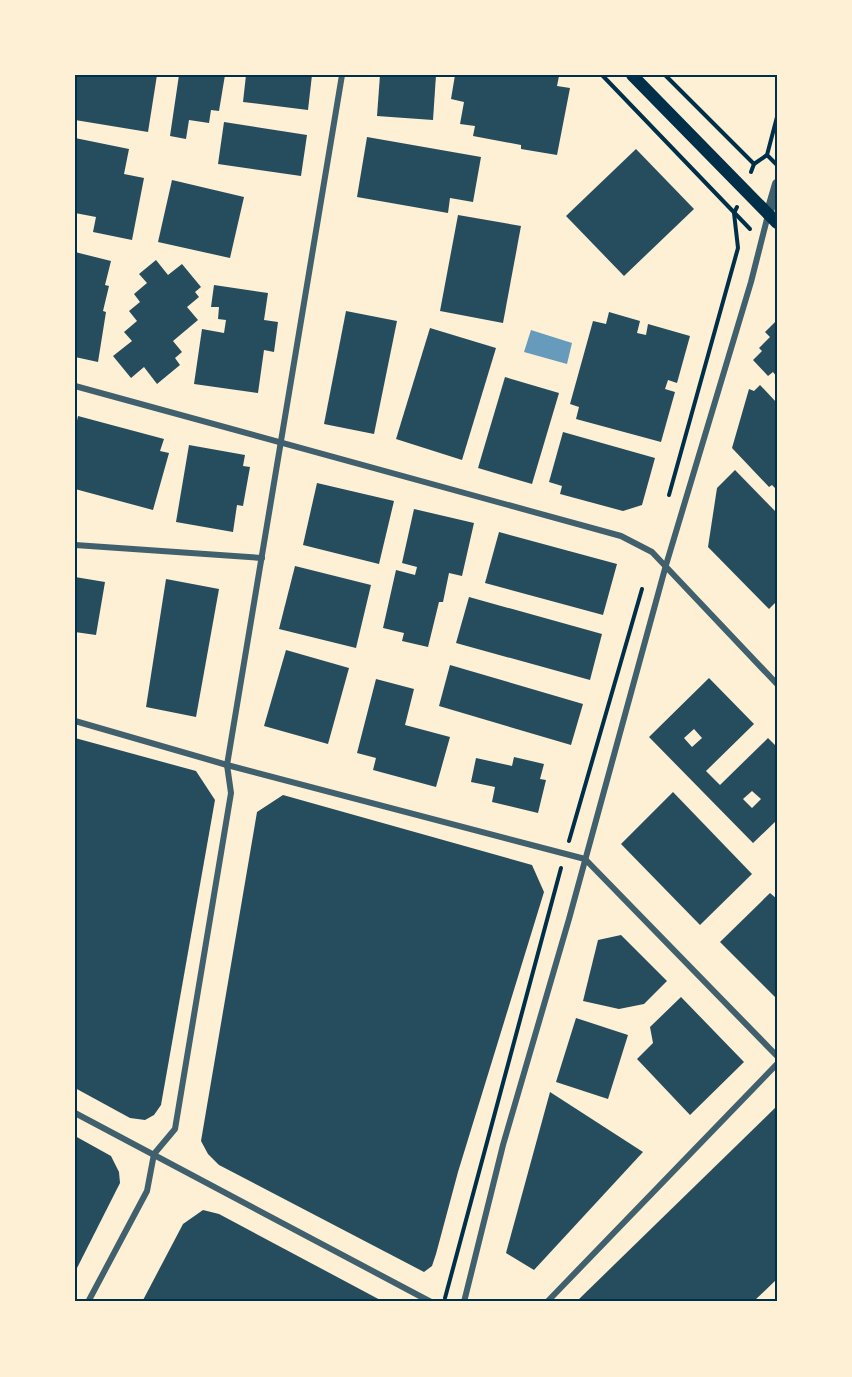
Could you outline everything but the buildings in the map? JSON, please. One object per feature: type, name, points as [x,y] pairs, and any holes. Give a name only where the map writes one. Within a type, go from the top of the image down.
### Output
[{"type":"main road","points":[[632,75],[773,219]]},
{"type":"street","points":[[88,1302],[147,1191],[154,1154],[175,1129],[231,794],[227,765],[342,75]]},
{"type":"street","points":[[465,1302],[504,1145],[666,565],[751,282],[773,219],[777,184]]},
{"type":"street","points":[[75,386],[621,536],[652,552],[666,565],[777,684]]},
{"type":"street","points":[[75,545],[262,558]]},
{"type":"street","points":[[75,721],[227,765],[585,859],[777,1056]]},
{"type":"street","points":[[547,1302],[777,1065]]},
{"type":"street","points":[[75,1113],[431,1302]]},
{"type":"path","points":[[602,75],[734,213],[738,248],[667,503]]},
{"type":"path","points":[[665,75],[754,164],[767,155],[777,117]]},
{"type":"path","points":[[767,155],[777,165]]},
{"type":"path","points":[[570,835],[643,586]]},
{"type":"path","points":[[444,1302],[555,890]]},
{"type":"water","points":[[531,330],[572,343],[567,364],[524,352]]}]
